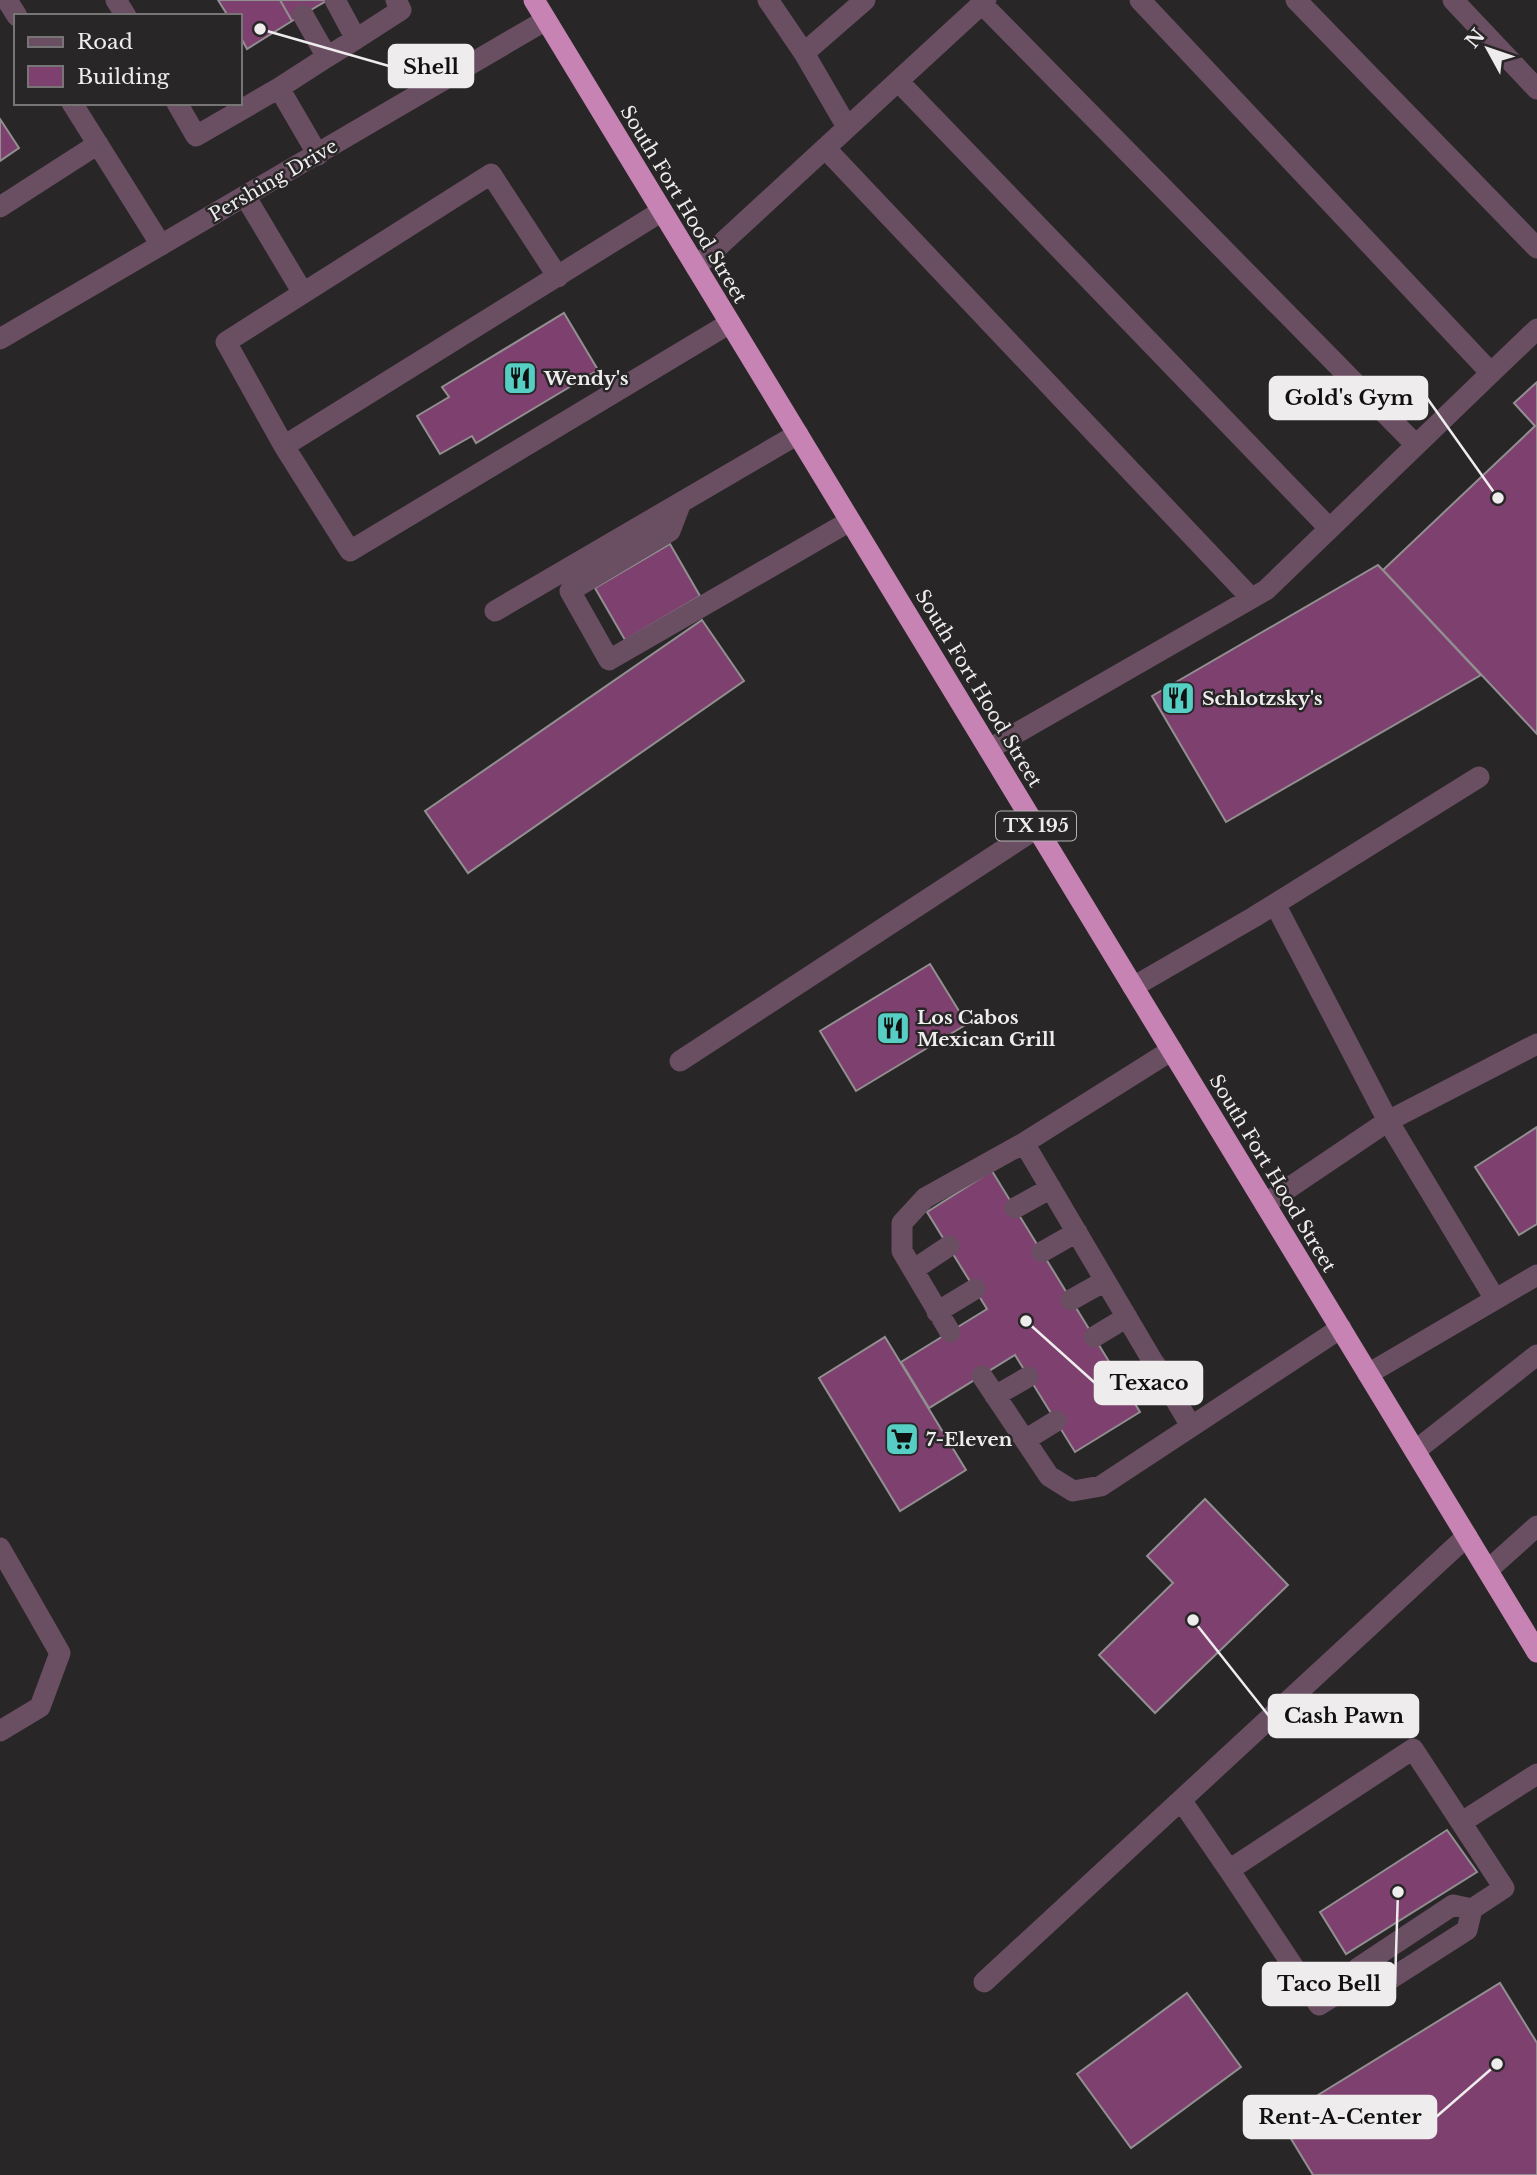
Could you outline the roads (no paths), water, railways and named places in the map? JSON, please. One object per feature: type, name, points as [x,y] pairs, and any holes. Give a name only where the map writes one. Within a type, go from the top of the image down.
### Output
[{"type":"highway","name":"South Fort Hood Street","points":[[534,0],[1537,1652]]},
{"type":"street","points":[[335,0],[356,39]]},
{"type":"street","points":[[178,105],[196,136],[279,88],[401,10],[396,0]]},
{"type":"street","points":[[768,0],[804,53],[847,127]]},
{"type":"street","points":[[804,53],[865,0]]},
{"type":"street","points":[[1140,0],[1491,373]]},
{"type":"street","points":[[1296,0],[1537,248]]},
{"type":"street","points":[[1453,0],[1537,89]]},
{"type":"street","points":[[696,267],[984,2],[1416,445]]},
{"type":"street","points":[[303,15],[327,57]]},
{"type":"street","name":"Pershing Drive","points":[[0,339],[546,20]]},
{"type":"street","points":[[898,80],[1329,528]]},
{"type":"street","points":[[279,88],[318,155]]},
{"type":"street","points":[[73,105],[161,246]]},
{"type":"street","points":[[0,206],[97,144]]},
{"type":"street","points":[[825,148],[1251,598]]},
{"type":"street","points":[[558,276],[491,174],[226,342],[284,446],[350,551],[730,323]]},
{"type":"street","points":[[246,196],[303,293]]},
{"type":"street","points":[[284,446],[662,211]]},
{"type":"street","points":[[989,749],[1266,590],[1537,329]]},
{"type":"street","points":[[495,611],[798,435]]},
{"type":"street","points":[[680,505],[670,531],[570,591],[609,660],[850,521]]},
{"type":"street","points":[[1133,987],[1275,904],[1479,777]]},
{"type":"street","points":[[680,1061],[1037,828]]},
{"type":"street","points":[[1275,904],[1388,1121],[1495,1299]]},
{"type":"street","points":[[1265,1204],[1388,1121],[1537,1044]]},
{"type":"street","points":[[950,1332],[902,1251],[902,1223],[925,1198],[1024,1143],[1172,1050]]},
{"type":"street","points":[[1024,1143],[1191,1426]]},
{"type":"street","points":[[1015,1208],[1051,1188]]},
{"type":"street","points":[[1042,1252],[1077,1232]]},
{"type":"street","points":[[913,1270],[949,1247]]},
{"type":"street","points":[[1368,1374],[1537,1275]]},
{"type":"street","points":[[1071,1300],[1105,1281]]},
{"type":"street","points":[[937,1312],[975,1289]]},
{"type":"street","points":[[1094,1337],[1127,1317]]},
{"type":"street","points":[[982,1376],[1049,1476],[1073,1491],[1101,1486],[1341,1328]]},
{"type":"street","points":[[1415,1451],[1537,1355]]},
{"type":"street","points":[[1122,1383],[1155,1364]]},
{"type":"street","points":[[995,1396],[1028,1377]]},
{"type":"street","points":[[1025,1440],[1056,1421]]},
{"type":"street","points":[[1488,1570],[1537,1525]]},
{"type":"street","points":[[984,1982],[1467,1536]]},
{"type":"street","points":[[0,1548],[60,1653],[40,1707],[0,1731]]},
{"type":"street","points":[[1181,1800],[1319,2005],[1351,1985],[1358,1968],[1454,1905],[1472,1909],[1504,1888],[1413,1749],[1229,1870]]},
{"type":"street","points":[[1462,1822],[1537,1774]]},
{"type":"place","name":"Shell","points":[[260,29]]},
{"type":"place","name":"Wendy's","points":[[520,378]]},
{"type":"place","name":"Gold's Gym","points":[[1498,498]]},
{"type":"place","name":"Schlotzsky's","points":[[1178,698]]},
{"type":"place","name":"Los Cabos Mexican Grill","points":[[893,1028]]},
{"type":"place","name":"Texaco","points":[[1026,1321]]},
{"type":"place","name":"7-Eleven","points":[[902,1439]]},
{"type":"place","name":"Cash Pawn","points":[[1193,1620]]},
{"type":"place","name":"Taco Bell","points":[[1398,1892]]},
{"type":"place","name":"Rent-A-Center","points":[[1497,2064]]}]
